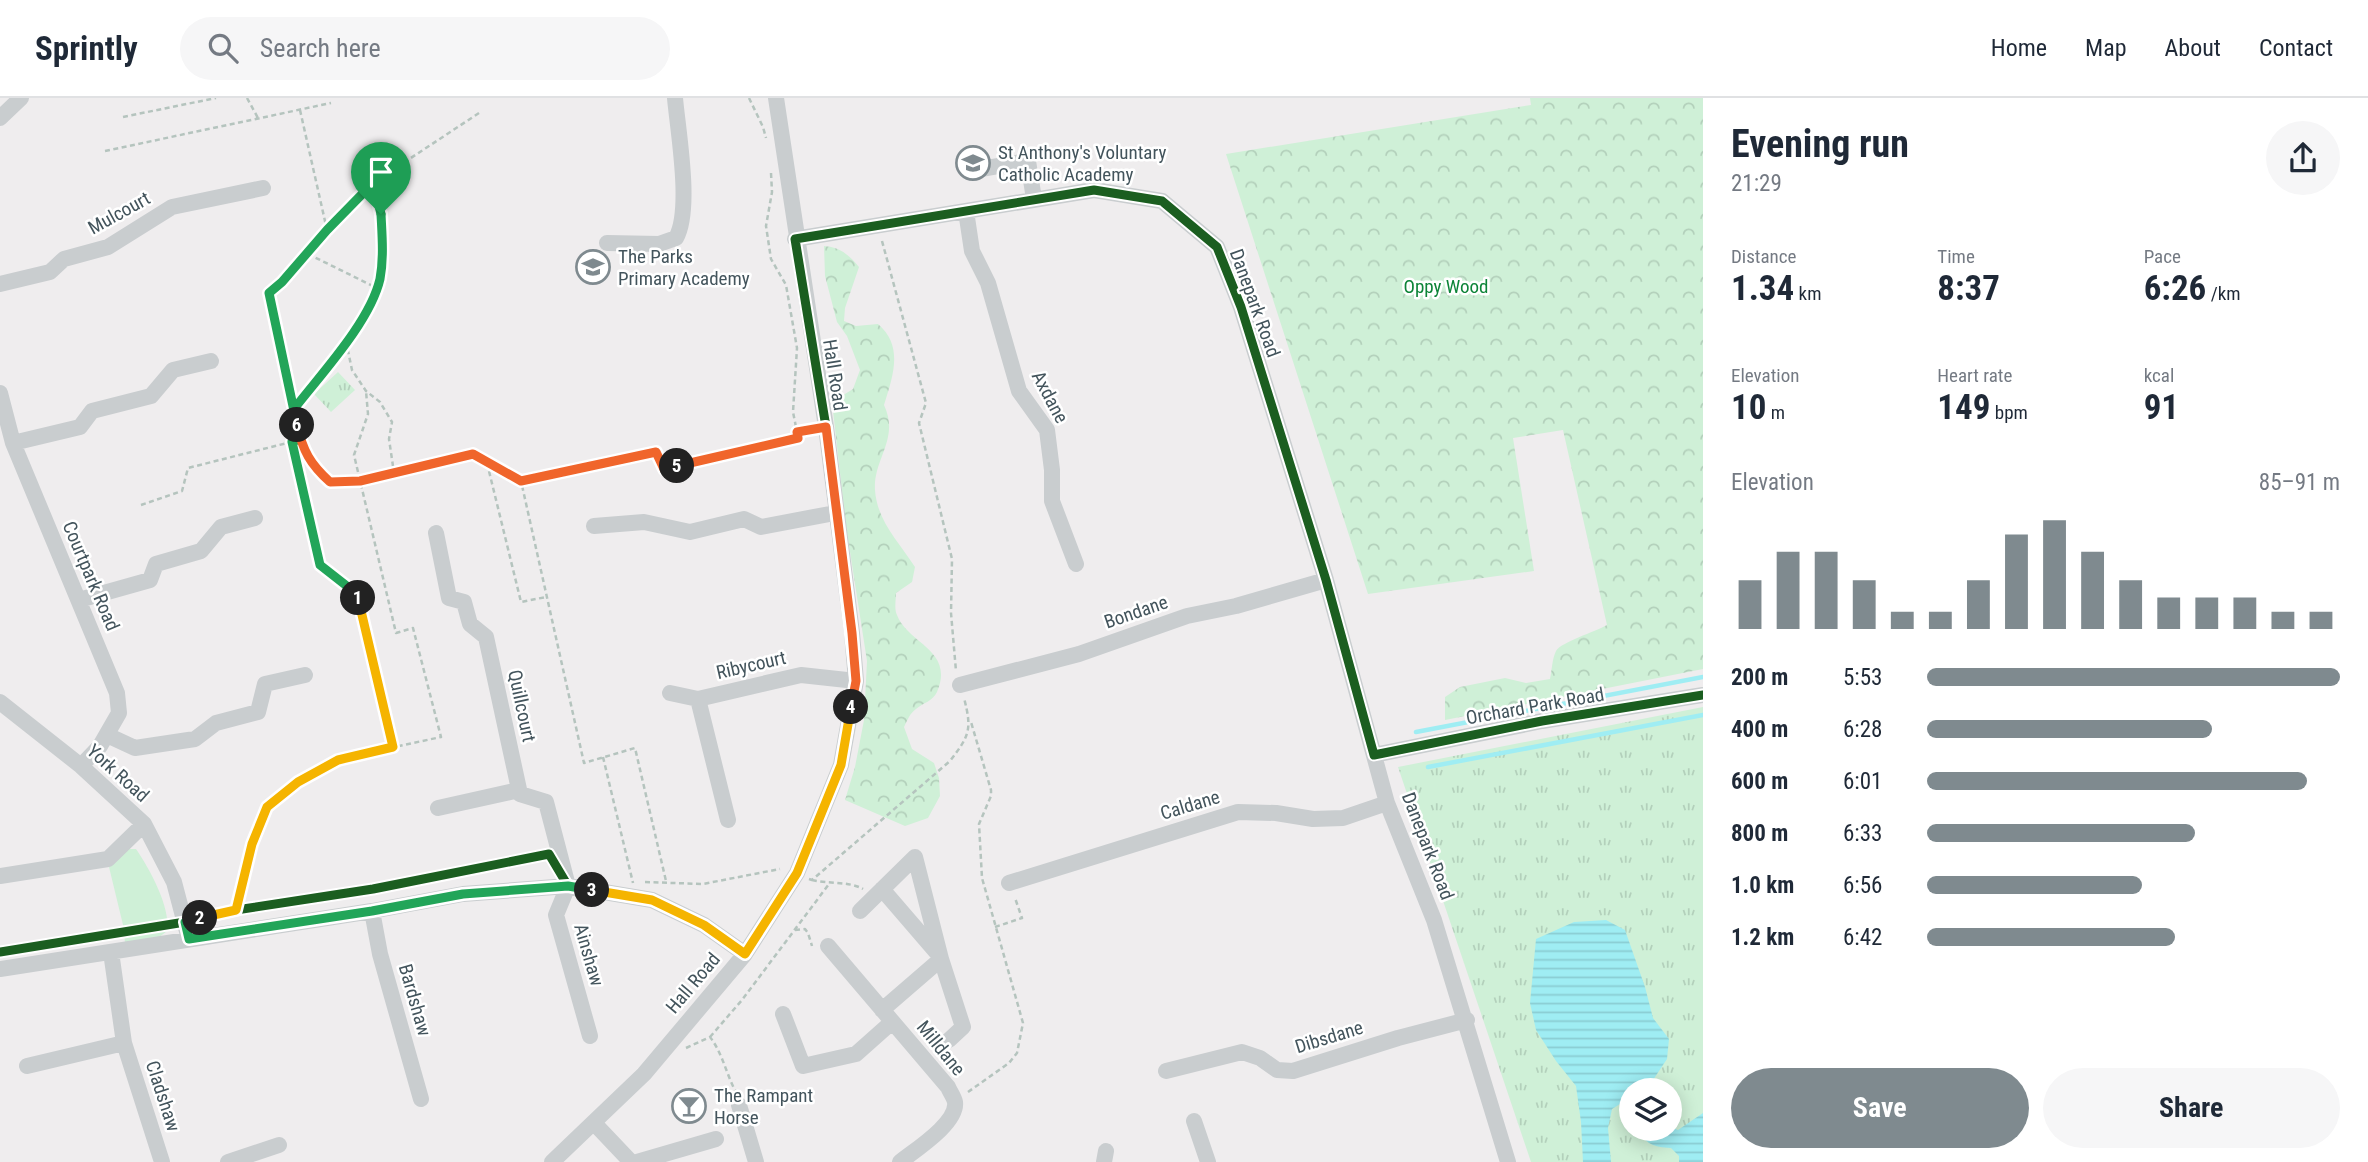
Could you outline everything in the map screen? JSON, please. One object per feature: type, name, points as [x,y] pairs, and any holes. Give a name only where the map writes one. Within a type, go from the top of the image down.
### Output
[{"type":"street","points":[[0,118],[21,98]]},
{"type":"street","points":[[607,243],[659,244],[676,238],[682,227],[683,195],[675,98]]},
{"type":"street","name":"Hall Road","points":[[552,1162],[644,1074],[745,954],[797,873],[841,765],[856,681],[852,633],[826,427],[795,239],[776,98]]},
{"type":"street","points":[[975,170],[1028,161],[1034,199]]},
{"type":"street","name":"Mulcourt","points":[[0,284],[50,272],[64,259],[108,247],[172,207],[263,188]]},
{"type":"street","name":"Danepark Road","points":[[795,239],[1094,190],[1162,201],[1217,247],[1241,307],[1326,580],[1388,803],[1434,920],[1508,1162]]},
{"type":"street","name":"Axdane","points":[[966,211],[972,251],[988,284],[1019,391],[1047,430],[1052,470],[1052,501],[1076,564]]},
{"type":"street","points":[[13,443],[80,427],[92,411],[151,396],[173,370],[211,361]]},
{"type":"street","name":"Courtpark Road","points":[[0,393],[13,443],[117,693],[119,713],[107,735],[81,766]]},
{"type":"street","points":[[594,527],[645,522],[690,532],[744,519],[761,527],[835,513]]},
{"type":"street","points":[[79,600],[150,580],[156,564],[201,551],[220,527],[255,518]]},
{"type":"street","name":"Quillcourt","points":[[436,533],[449,598],[464,602],[470,624],[486,637],[519,790]]},
{"type":"street","name":"Bondane","points":[[960,685],[1079,654],[1187,616],[1236,606],[1326,580]]},
{"type":"street","points":[[107,735],[135,748],[195,739],[216,723],[258,712],[265,684],[305,675]]},
{"type":"street","name":"Ribycourt","points":[[670,693],[698,699],[801,676],[856,681]]},
{"type":"street","name":"Orchard Park Road","points":[[1374,755],[1542,721],[1703,695]]},
{"type":"street","name":"Ribycourt","points":[[698,699],[728,820]]},
{"type":"street","name":"York Road","points":[[0,702],[81,766],[144,824],[174,882],[189,939]]},
{"type":"street","points":[[438,808],[519,790],[520,794],[546,802],[568,886]]},
{"type":"street","name":"Caldane","points":[[1009,883],[1238,812],[1276,813],[1313,819],[1343,818],[1388,803]]},
{"type":"street","points":[[0,876],[108,859],[144,824]]},
{"type":"street","name":"Milldane","points":[[860,911],[915,857],[963,1027],[949,1040]]},
{"type":"street","points":[[0,970],[463,894],[568,886],[652,900],[704,925],[745,954]]},
{"type":"street","name":"Ainshaw","points":[[568,886],[556,915],[590,1035]]},
{"type":"street","name":"Milldane","points":[[879,892],[942,959]]},
{"type":"street","name":"Bardshaw","points":[[372,911],[380,954],[421,1099]]},
{"type":"street","name":"Milldane","points":[[828,946],[948,1087],[955,1100],[951,1121],[900,1162]]},
{"type":"street","name":"Cladshaw","points":[[111,951],[124,1043],[162,1162]]},
{"type":"street","name":"Milldane","points":[[783,1014],[803,1066],[856,1054],[887,1016],[942,959]]},
{"type":"street","name":"Dibsdane","points":[[1166,1071],[1242,1052],[1260,1058],[1277,1069],[1293,1071],[1466,1020]]},
{"type":"street","name":"Cladshaw","points":[[27,1066],[124,1043]]},
{"type":"street","points":[[739,1105],[756,1162]]},
{"type":"street","points":[[1194,1121],[1208,1162]]},
{"type":"street","points":[[594,1122],[631,1162]]},
{"type":"street","points":[[637,1162],[716,1139]]},
{"type":"street","points":[[228,1162],[279,1145]]},
{"type":"path","points":[[123,117],[216,98]]},
{"type":"path","points":[[247,98],[258,118]]},
{"type":"path","points":[[749,98],[766,139]]},
{"type":"path","points":[[105,152],[331,103]]},
{"type":"path","points":[[300,109],[327,230]]},
{"type":"path","points":[[479,113],[373,183],[269,293],[300,439],[314,468],[330,482],[360,481],[473,454],[521,481],[656,452],[664,469],[798,438],[793,412],[797,348],[786,285],[771,260],[766,226],[772,192],[770,165]]},
{"type":"path","points":[[294,409],[364,315],[377,288],[383,252],[381,214],[373,183]]},
{"type":"path","points":[[877,225],[926,403],[919,423],[951,559],[954,663]]},
{"type":"path","points":[[307,253],[377,288]]},
{"type":"path","points":[[346,341],[352,370],[366,391],[380,402],[393,422],[389,439],[394,473]]},
{"type":"path","points":[[236,910],[252,844],[267,807],[298,782],[338,760],[441,737],[413,628],[396,633],[354,455],[368,414],[366,391]]},
{"type":"path","points":[[797,432],[826,427]]},
{"type":"path","points":[[141,505],[182,491],[188,468],[300,439]]},
{"type":"path","points":[[292,442],[320,565],[357,594],[393,747]]},
{"type":"path","points":[[486,461],[521,602],[546,597]]},
{"type":"path","points":[[521,481],[584,763],[635,748],[666,881]]},
{"type":"path","points":[[955,1100],[1009,1063],[1017,1053],[1023,1023],[982,878],[979,824],[991,790],[971,722]]},
{"type":"path","points":[[603,757],[633,883]]},
{"type":"path","points":[[812,880],[856,885],[879,892]]},
{"type":"path","points":[[995,927],[1022,918],[1009,883]]},
{"type":"path","points":[[672,1040],[686,1048],[710,1037],[742,1000],[829,884]]},
{"type":"path","points":[[223,913],[249,908]]},
{"type":"path","points":[[710,1037],[721,1054],[725,1073],[739,1097],[739,1105]]},
{"type":"green space","name":"Oppy Wood","points":[[1530,98],[1703,98],[1703,669],[1445,720],[1445,697],[1460,687],[1505,678],[1526,683],[1550,679],[1554,657],[1559,648],[1607,625],[1563,430],[1513,438],[1534,571],[1368,594],[1226,154],[1531,105]]},
{"type":"green space","points":[[824,246],[844,252],[859,267],[845,308],[844,321],[856,326],[878,324],[886,333],[894,352],[891,383],[884,405],[888,417],[888,439],[875,479],[875,490],[884,521],[915,567],[912,582],[896,593],[897,615],[940,666],[941,678],[937,692],[914,711],[904,727],[912,749],[934,763],[939,778],[940,796],[928,818],[905,826],[845,800],[855,767],[864,720],[867,661],[846,526],[832,402],[853,389],[860,370],[847,336],[837,322],[825,276]]},
{"type":"green space","points":[[338,372],[355,390],[331,412],[314,394]]},
{"type":"green space","points":[[1703,707],[1703,1162],[1531,1162],[1398,767]]},
{"type":"green space","points":[[127,849],[136,849],[158,888],[166,911],[167,931],[158,938],[125,944],[109,867]]},
{"type":"water","points":[[1606,920],[1625,930],[1653,1018],[1669,1039],[1667,1059],[1654,1078],[1619,1078],[1619,1105],[1612,1109],[1608,1128],[1611,1162],[1583,1162],[1576,1086],[1536,1030],[1530,1003],[1536,939],[1574,922]]},
{"type":"water","points":[[1703,1113],[1703,1162],[1679,1162],[1679,1156],[1671,1148],[1659,1147],[1648,1141],[1682,1141],[1682,1127]]},
{"type":"waterway","points":[[1416,732],[1703,677]]},
{"type":"waterway","points":[[1428,767],[1703,715]]},
{"type":"cycle path","points":[[0,952],[185,922],[236,910],[373,889],[549,854],[568,886],[652,900],[704,925],[745,954],[797,873],[841,765],[856,681],[826,427],[795,239],[1094,190],[1162,201],[1217,247],[1241,307],[1326,580],[1374,755],[1542,721],[1703,695]]},
{"type":"place","name":"St Anthony's Voluntary Catholic Academy","points":[[973,163]]},
{"type":"place","name":"The Parks Primary Academy","points":[[593,267]]},
{"type":"place","name":"The Rampant Horse","points":[[689,1106]]},
{"type":"route","points":[[381,214],[373,183],[269,293],[294,409],[302,446],[314,468],[330,482],[360,481],[473,454],[521,481],[656,452],[664,469],[798,438],[797,432],[826,427],[856,681],[841,765],[797,873],[745,954],[704,925],[652,900],[568,886],[463,894],[189,939],[185,922],[236,910],[252,844],[267,807],[298,782],[338,760],[393,747],[357,594],[320,565],[292,442],[300,439],[294,409],[364,315],[377,288],[383,252],[381,214]]}]
